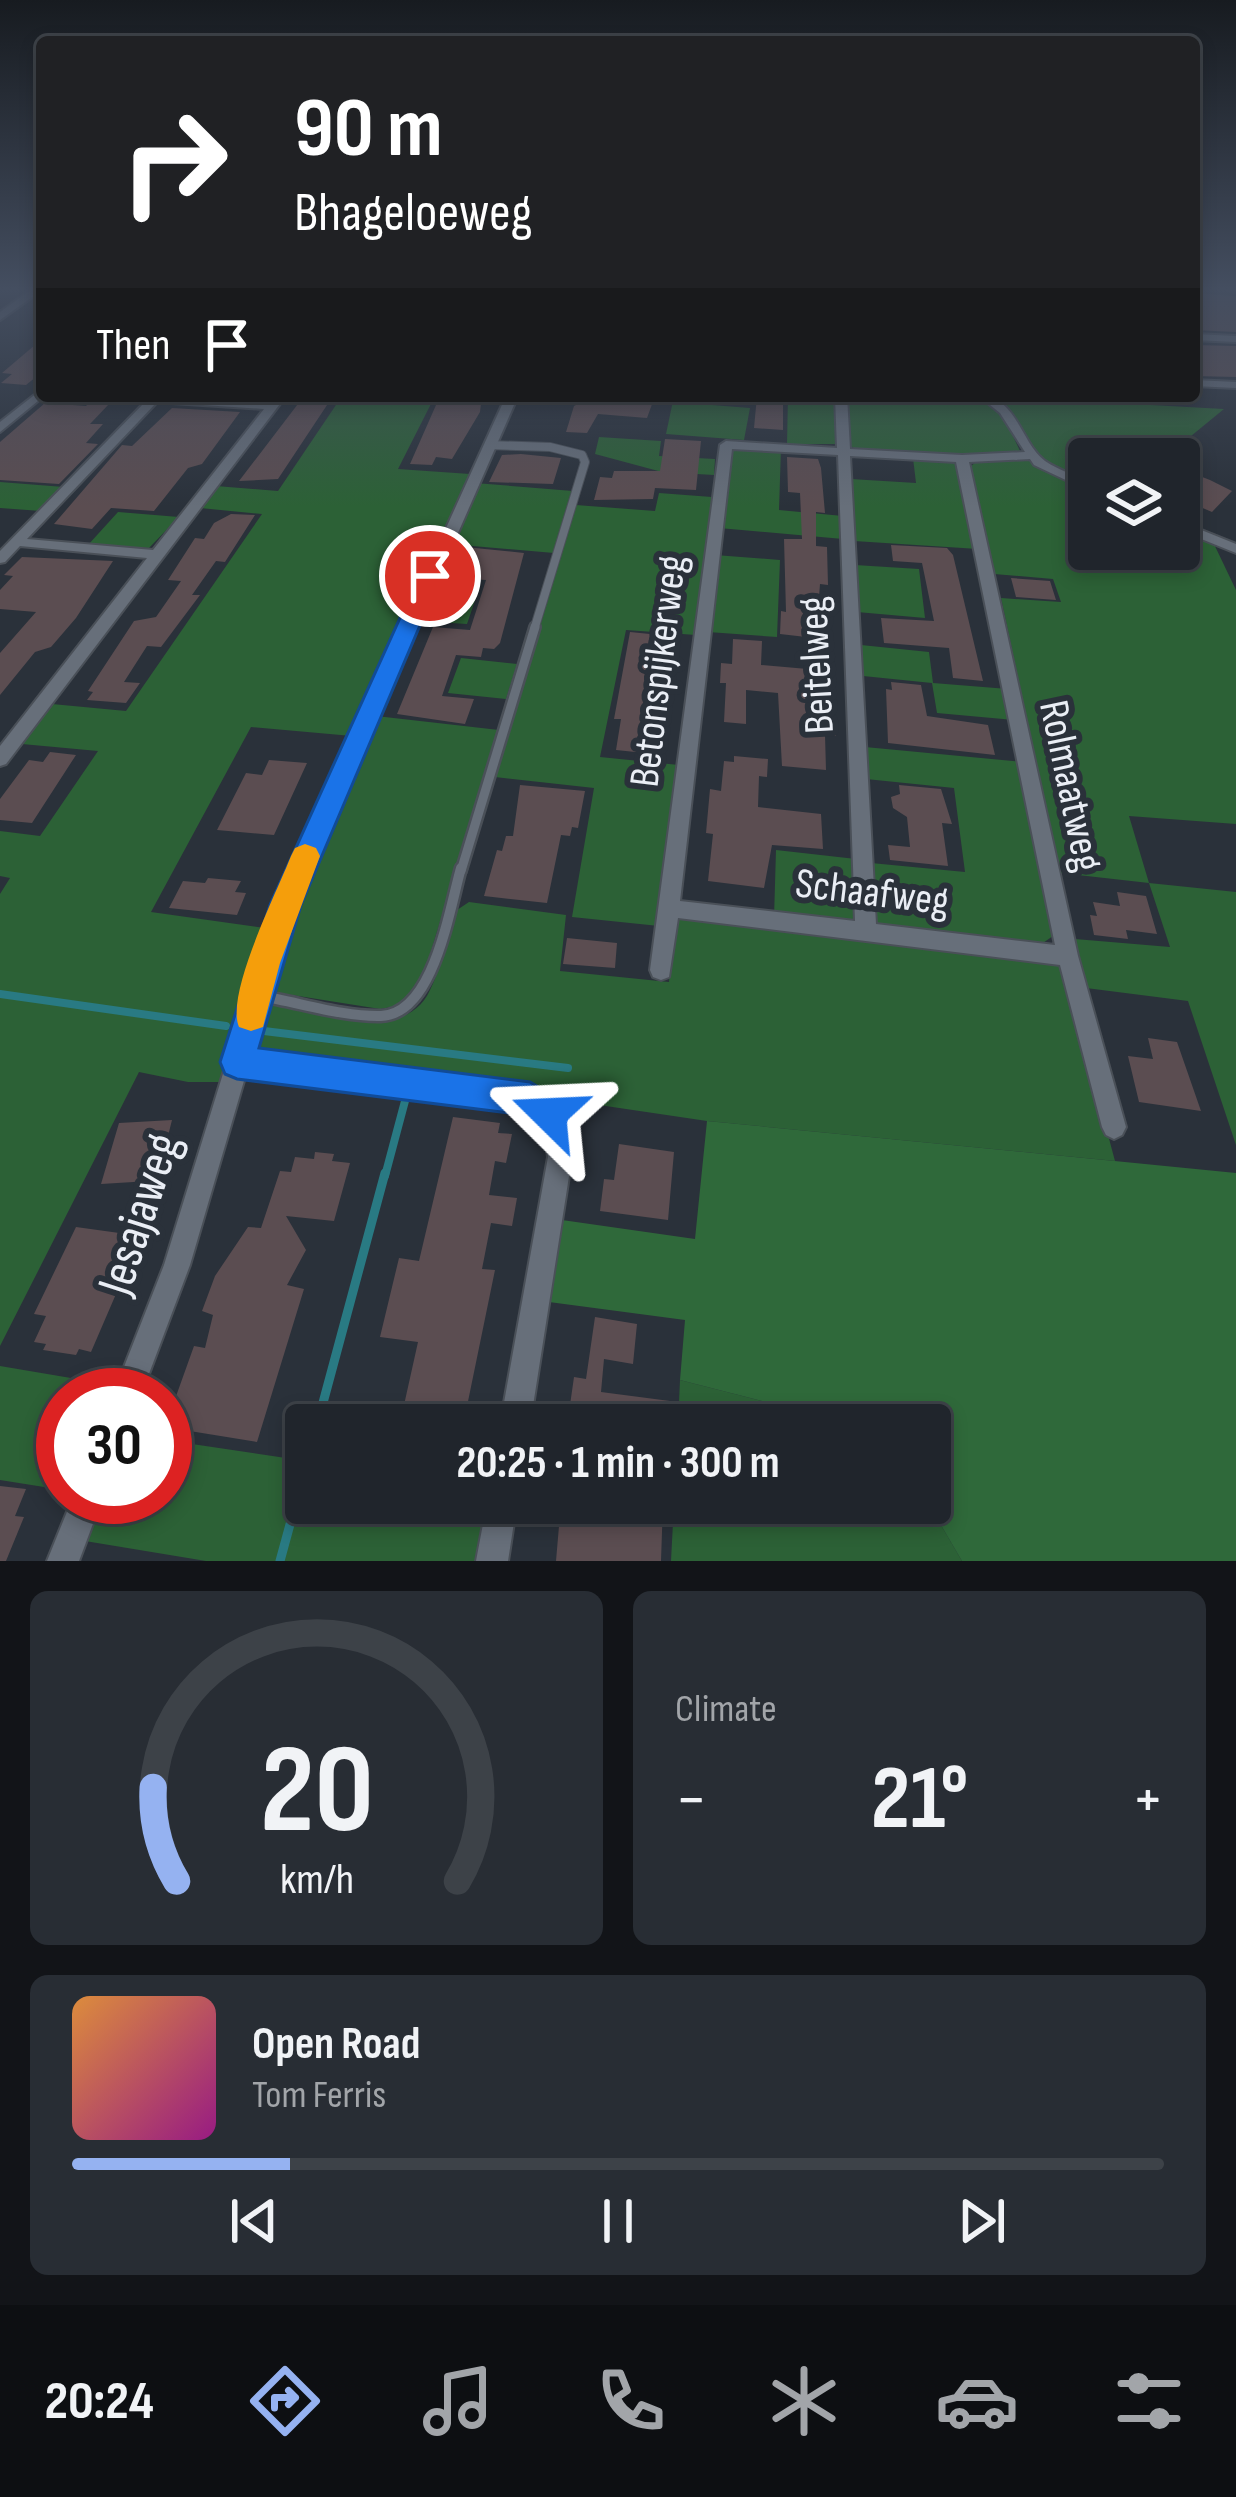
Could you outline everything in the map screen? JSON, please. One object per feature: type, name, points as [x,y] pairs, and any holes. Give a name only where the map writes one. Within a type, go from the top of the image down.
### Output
[{"type":"street","points":[[1200,382],[1236,385]]},
{"type":"street","points":[[0,428],[36,397]]},
{"type":"street","points":[[0,559],[151,402]]},
{"type":"street","points":[[0,759],[275,402]]},
{"type":"street","name":"Jesajaweg","points":[[137,1368],[177,1265],[256,995],[307,852],[509,402]]},
{"type":"street","name":"Beitelweg","points":[[841,402],[866,931]]},
{"type":"street","points":[[993,402],[1004,411],[1030,455],[1068,478]]},
{"type":"street","name":"Betonspijkerweg","points":[[661,970],[726,445],[844,451]]},
{"type":"street","points":[[844,451],[962,459],[1030,455]]},
{"type":"street","name":"Rolmaatweg","points":[[962,459],[1068,956],[1114,1126]]},
{"type":"street","points":[[1200,533],[1236,548]]},
{"type":"street","points":[[17,542],[158,555]]},
{"type":"street","name":"Schaafweg","points":[[667,908],[1068,956]]},
{"type":"street","points":[[237,1062],[509,1095],[530,1100],[549,1114],[560,1157],[519,1404]]},
{"type":"street","points":[[63,1561],[77,1524]]},
{"type":"street","points":[[492,1561],[498,1524]]},
{"type":"lane","points":[[256,995],[383,1016],[407,1009],[424,991],[585,463],[582,455],[568,450],[489,445]]},
{"type":"green space","points":[[338,402],[432,402],[398,469],[470,474],[352,736],[251,727],[151,912],[265,928],[250,969],[228,1082],[188,1082],[139,1072],[0,1346],[0,894],[10,878],[0,876],[0,831],[40,836],[98,751],[22,744],[52,704],[126,711],[262,514],[200,508],[216,486],[278,491]]},
{"type":"green space","points":[[673,402],[750,408],[744,440],[666,434]]},
{"type":"green space","points":[[788,402],[836,402],[837,444],[787,444]]},
{"type":"green space","points":[[846,402],[987,402],[1004,417],[1020,451],[967,458],[848,445]]},
{"type":"green space","points":[[1000,402],[1224,409],[1189,438],[1068,438],[1068,473],[1035,455]]},
{"type":"green space","points":[[599,437],[661,441],[659,456],[715,459],[714,475],[662,472],[595,454]]},
{"type":"green space","points":[[781,448],[779,510],[843,516],[843,539],[719,528],[731,449]]},
{"type":"green space","points":[[913,458],[961,463],[978,549],[854,541],[851,479],[916,483]]},
{"type":"green space","points":[[1029,458],[1068,481],[1068,570],[1200,570],[1200,537],[1213,542],[1236,590],[1236,824],[1129,816],[1149,883],[1060,873],[1001,598],[1061,602],[1053,579],[994,574],[970,467],[977,461]]},
{"type":"green space","points":[[0,482],[64,487],[41,511],[0,508]]},
{"type":"green space","points":[[475,483],[573,491],[554,553],[449,544]]},
{"type":"green space","points":[[659,493],[712,497],[696,635],[626,630],[600,757],[679,765],[659,926],[572,917],[594,788],[495,777],[576,505],[655,511]]},
{"type":"green space","points":[[118,512],[179,517],[149,548],[88,545]]},
{"type":"green space","points":[[715,555],[780,560],[777,637],[708,632]]},
{"type":"green space","points":[[855,565],[919,569],[925,618],[857,612]]},
{"type":"green space","points":[[435,583],[480,586],[467,624],[418,621]]},
{"type":"green space","points":[[861,645],[929,652],[933,683],[1008,689],[1014,720],[937,713],[932,683],[863,676]]},
{"type":"green space","points":[[461,658],[517,664],[506,699],[448,693]]},
{"type":"green space","points":[[376,716],[499,730],[420,987],[403,1005],[380,1009],[273,992],[269,985],[291,905]]},
{"type":"green space","points":[[865,747],[1022,762],[1053,936],[1037,947],[885,929],[877,923],[871,863],[965,872],[954,788],[866,779]]},
{"type":"green space","points":[[776,850],[856,859],[858,912],[853,922],[774,918]]},
{"type":"green space","points":[[1149,883],[1236,892],[1236,1145],[1188,1001],[1086,988],[1075,939],[1170,947]]},
{"type":"green space","points":[[469,902],[566,915],[560,971],[669,982],[673,924],[678,917],[1058,965],[1065,974],[1115,1161],[707,1121],[262,1055],[256,1042],[263,1009],[276,1005],[360,1021],[402,1017],[418,1007],[430,990],[457,910]]},
{"type":"green space","points":[[707,1121],[1236,1173],[1236,1561],[962,1561],[940,1524],[951,1524],[951,1404],[774,1404],[680,1380],[685,1320],[549,1302],[562,1220],[695,1239]]},
{"type":"green space","points":[[0,1366],[36,1372],[36,1486],[0,1480]]},
{"type":"green space","points":[[680,1380],[774,1404],[679,1404]]},
{"type":"green space","points":[[192,1444],[285,1458],[285,1524],[487,1524],[481,1561],[206,1561],[85,1541],[92,1524],[192,1524]]},
{"type":"green space","points":[[673,1524],[940,1524],[962,1561],[671,1561]]},
{"type":"building","points":[[15,362],[36,362],[36,377],[26,385],[1,383],[12,374],[2,373]]},
{"type":"building","points":[[1200,362],[1236,362],[1236,377],[1200,376]]},
{"type":"building","points":[[90,402],[109,404],[90,424],[103,424],[86,443],[98,444],[59,484],[0,480],[0,442],[45,403],[86,406]]},
{"type":"building","points":[[299,402],[329,402],[278,479],[239,481]]},
{"type":"building","points":[[437,402],[481,404],[452,459],[436,457],[432,465],[410,464]]},
{"type":"building","points":[[653,402],[647,418],[598,414],[587,433],[566,432],[574,406]]},
{"type":"building","points":[[756,402],[783,402],[783,430],[754,428]]},
{"type":"building","points":[[172,408],[240,412],[202,464],[188,468],[154,511],[111,508],[92,529],[54,524],[122,445],[132,446]]},
{"type":"building","points":[[665,439],[701,441],[696,490],[655,488],[653,499],[594,500],[600,477],[612,478],[614,471],[660,471]]},
{"type":"building","points":[[502,455],[561,458],[553,484],[489,482]]},
{"type":"building","points":[[787,457],[818,459],[821,468],[825,513],[816,512],[816,546],[827,547],[828,585],[820,584],[817,623],[806,622],[806,637],[780,634],[781,611],[786,612],[784,539],[802,539],[800,493],[788,492]]},
{"type":"building","points":[[1200,476],[1232,491],[1212,512],[1200,507]]},
{"type":"building","points":[[231,514],[255,515],[225,562],[216,561],[192,595],[200,595],[161,647],[147,646],[124,682],[140,683],[126,703],[87,700],[93,692],[88,691],[134,621],[156,617],[181,581],[168,580],[195,538],[204,539],[214,523]]},
{"type":"building","points":[[891,545],[947,548],[953,555],[983,681],[953,678],[949,648],[884,643],[881,618],[934,621],[922,563],[893,561]]},
{"type":"building","points":[[465,547],[524,553],[500,643],[494,649],[483,648],[481,657],[456,655],[442,696],[474,699],[465,724],[397,714],[433,627],[470,630],[486,580],[453,578]]},
{"type":"building","points":[[22,557],[113,561],[76,618],[51,647],[35,652],[0,695],[0,653],[36,612],[0,609],[0,590],[13,576],[4,575]]},
{"type":"building","points":[[1011,578],[1050,581],[1056,600],[1016,597]]},
{"type":"building","points":[[630,632],[650,634],[648,645],[666,647],[657,722],[652,745],[646,744],[645,753],[616,750],[621,719],[614,719]]},
{"type":"building","points":[[733,639],[762,641],[761,665],[819,670],[819,704],[830,705],[831,720],[836,721],[836,736],[825,735],[826,770],[782,766],[778,693],[746,690],[746,724],[724,722],[726,683],[720,683],[721,663],[732,664]]},
{"type":"building","points":[[891,682],[921,685],[927,716],[988,725],[995,755],[888,743],[886,689],[892,690]]},
{"type":"building","points":[[50,752],[76,755],[32,823],[0,820],[0,799],[29,760],[43,762]]},
{"type":"building","points":[[734,756],[768,759],[767,777],[759,776],[758,807],[821,814],[823,849],[772,845],[764,888],[708,881],[713,834],[706,833],[710,789],[721,791],[724,761],[734,762]]},
{"type":"building","points":[[269,760],[307,763],[274,835],[217,830],[246,773],[262,775]]},
{"type":"building","points":[[520,785],[585,791],[578,828],[572,827],[570,836],[561,835],[547,903],[484,896],[497,850],[502,851],[506,836],[513,836]]},
{"type":"building","points":[[899,785],[941,789],[952,824],[942,823],[948,866],[890,860],[888,845],[910,847],[907,817],[893,808],[891,797],[900,794]]},
{"type":"building","points":[[208,878],[241,881],[235,892],[246,893],[237,915],[169,908],[183,881],[205,883]]},
{"type":"building","points":[[1117,892],[1146,896],[1157,934],[1126,930],[1128,939],[1094,935],[1093,902],[1120,906]]},
{"type":"building","points":[[567,938],[617,943],[615,968],[563,964]]},
{"type":"building","points":[[1148,1038],[1177,1042],[1201,1111],[1139,1102],[1128,1056],[1153,1059]]},
{"type":"building","points":[[453,1117],[500,1123],[498,1133],[512,1134],[506,1163],[495,1161],[489,1195],[517,1198],[512,1226],[491,1223],[482,1269],[495,1270],[467,1404],[404,1404],[418,1342],[380,1337],[399,1258],[419,1261]]},
{"type":"building","points":[[172,1120],[163,1156],[172,1156],[166,1180],[101,1184],[119,1123]]},
{"type":"building","points":[[619,1144],[674,1152],[668,1220],[600,1211],[604,1179],[614,1180]]},
{"type":"building","points":[[315,1152],[334,1154],[332,1161],[350,1163],[334,1221],[286,1216],[306,1250],[287,1285],[304,1289],[257,1442],[192,1431],[192,1368],[186,1368],[194,1346],[205,1348],[213,1315],[202,1311],[215,1276],[248,1227],[261,1228],[280,1171],[291,1172],[295,1157],[314,1159]]},
{"type":"building","points":[[76,1227],[141,1236],[91,1352],[79,1349],[76,1355],[43,1350],[46,1344],[34,1342],[46,1316],[34,1314]]},
{"type":"building","points":[[595,1317],[637,1324],[633,1364],[604,1359],[601,1392],[670,1404],[570,1404],[574,1377],[586,1379]]},
{"type":"building","points":[[0,1486],[26,1489],[15,1516],[24,1517],[6,1561],[0,1561]]},
{"type":"building","points":[[662,1524],[661,1561],[556,1561],[559,1526]]},
{"type":"waterway","points":[[0,994],[226,1026]]},
{"type":"waterway","points":[[264,1031],[568,1068]]},
{"type":"waterway","points":[[385,1176],[405,1101]]},
{"type":"waterway","points":[[323,1404],[385,1173]]},
{"type":"waterway","points":[[280,1561],[290,1524]]},
{"type":"slow traffic","points":[[251,1015],[264,963],[305,856]]},
{"type":"route","points":[[430,576],[285,905],[237,1062],[509,1095],[530,1100],[549,1114]]}]
